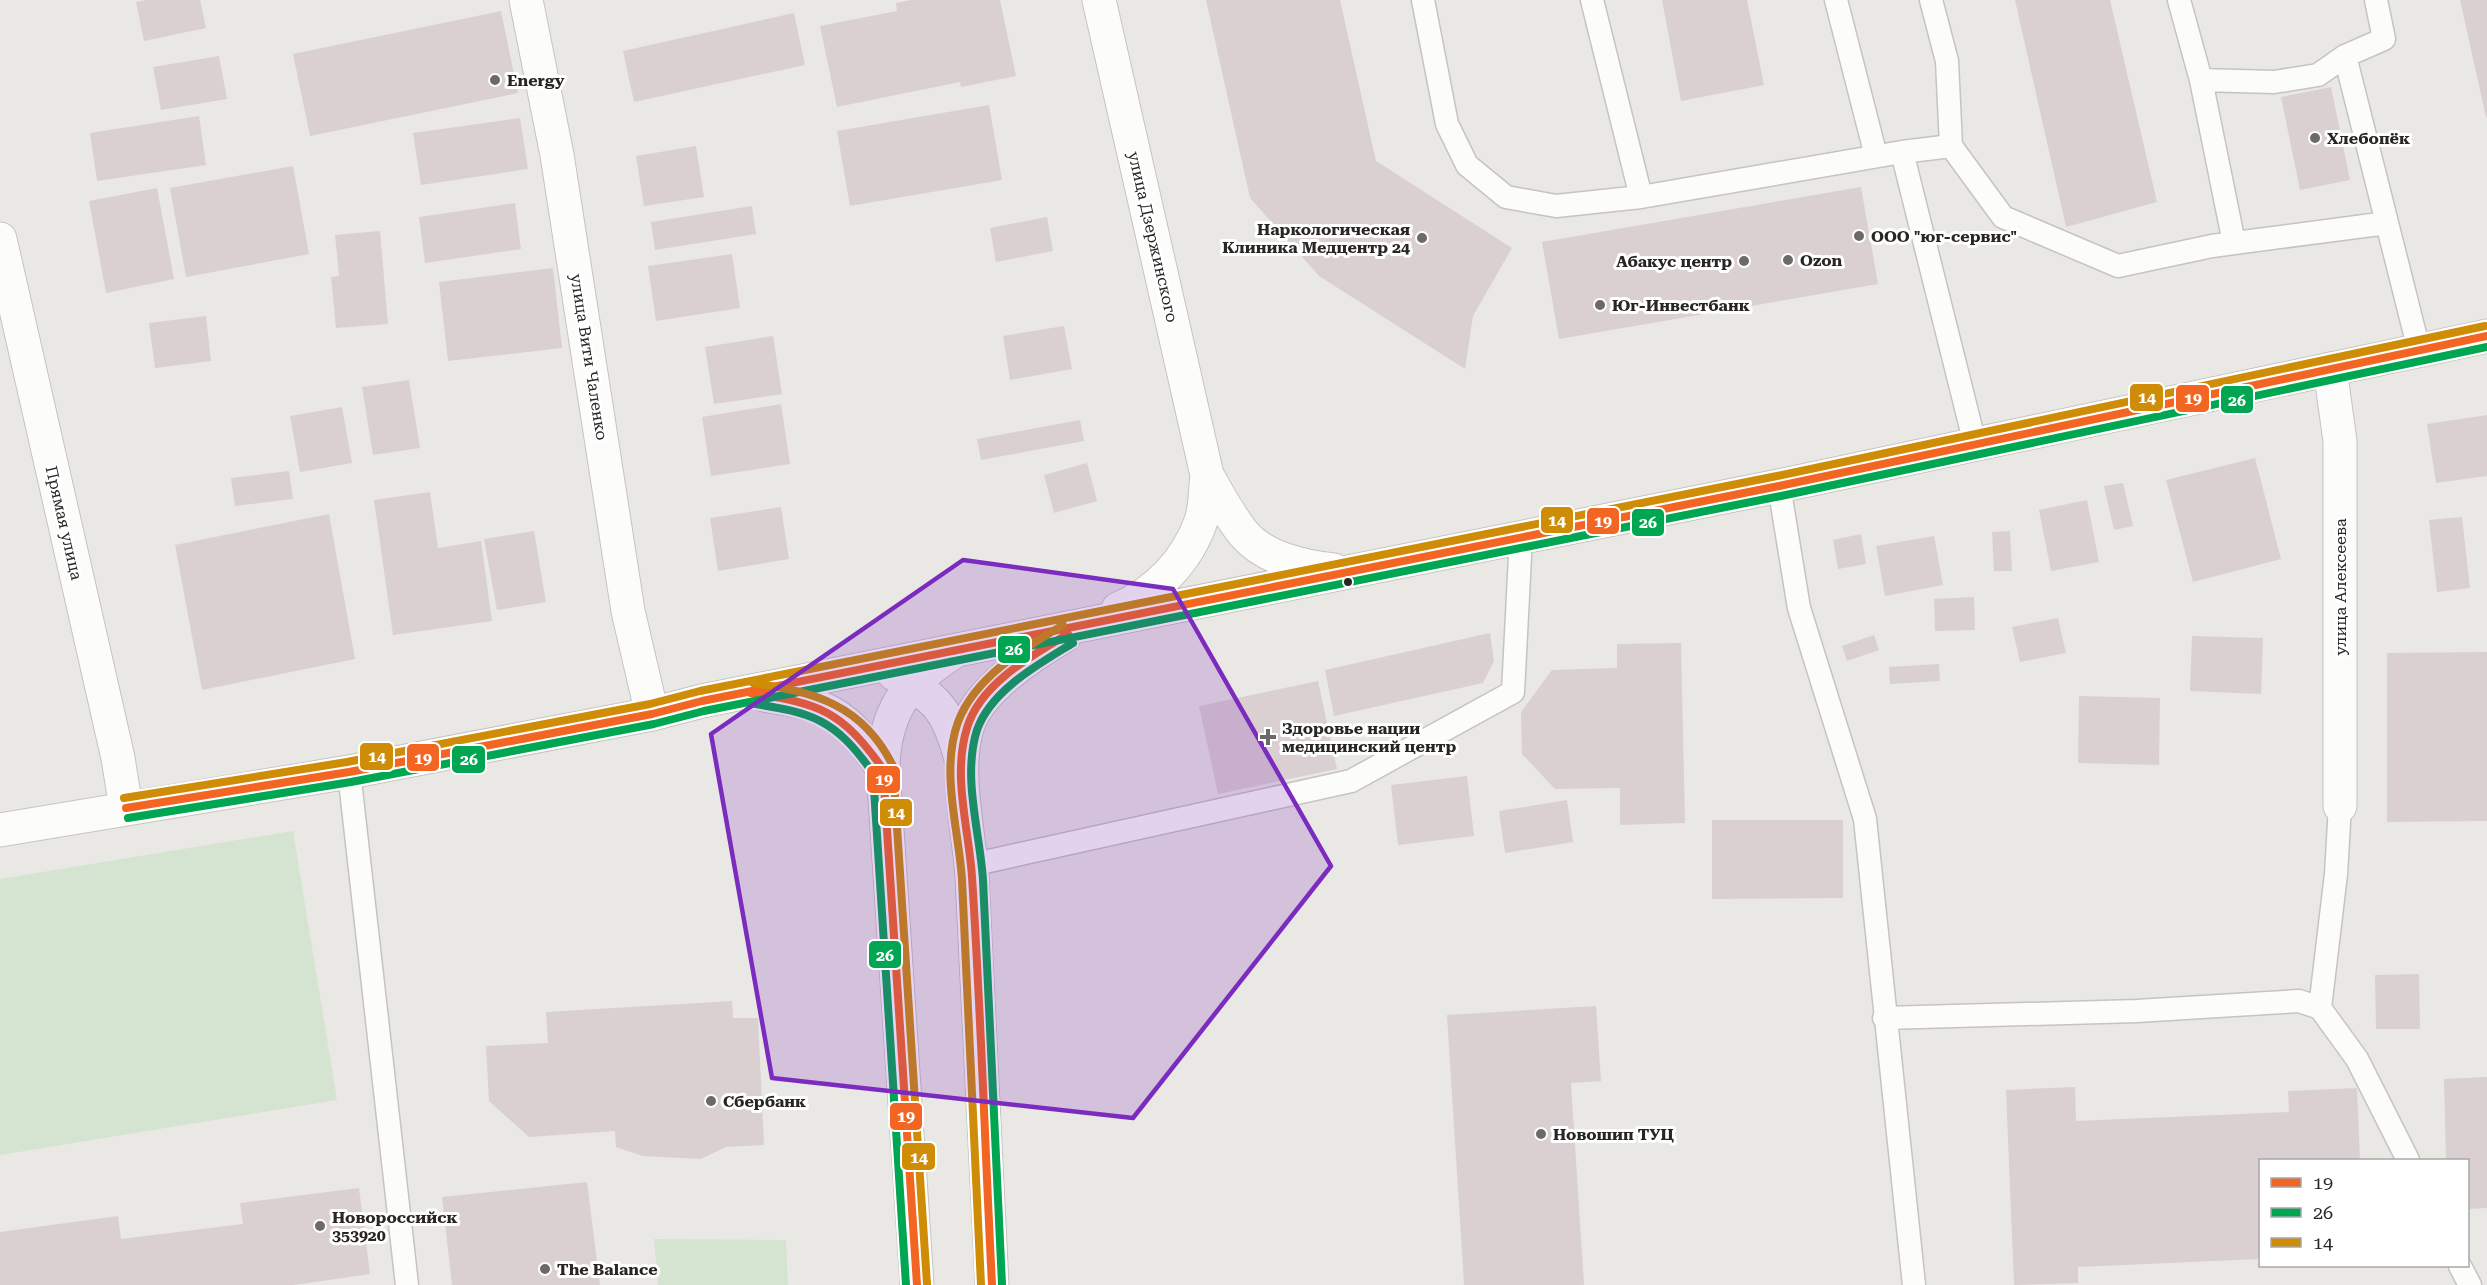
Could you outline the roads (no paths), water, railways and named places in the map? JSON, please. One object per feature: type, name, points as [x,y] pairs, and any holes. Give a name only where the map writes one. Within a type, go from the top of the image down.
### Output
[{"type":"street","name":"улица Вити Чаленко","points":[[526,0],[557,155],[628,611],[652,714]]},
{"type":"street","name":"улица Дзержинского","points":[[1099,0],[1207,475]]},
{"type":"street","name":"Прямая улица","points":[[0,238],[118,758],[126,808]]},
{"type":"street","points":[[0,830],[349,772],[652,714],[1084,624],[1779,486],[2487,336]]},
{"type":"street","name":"улица Алексеева","points":[[2330,369],[2340,441],[2340,806]]},
{"type":"street","points":[[1207,475],[1246,536],[1271,553],[1305,567],[1347,572]]},
{"type":"street","points":[[962,760],[967,726],[987,695],[1026,658],[1084,624],[1130,604],[1171,574],[1185,553],[1201,521],[1207,475]]},
{"type":"street","points":[[917,1285],[884,769],[884,738],[905,692],[928,668],[957,650]]},
{"type":"street","points":[[862,669],[894,674],[937,703],[952,725],[962,760],[971,865],[992,1285]]},
{"type":"street","points":[[745,693],[803,701],[840,716],[864,741],[884,769]]},
{"type":"lane","points":[[1423,0],[1447,124],[1467,165],[1506,197],[1557,206],[1641,197],[1876,156],[1951,146]]},
{"type":"lane","points":[[1592,0],[1641,197]]},
{"type":"lane","points":[[1836,0],[1876,156]]},
{"type":"lane","points":[[1931,0],[1947,62],[1951,146],[2003,217],[2118,266],[2234,243],[2387,223]]},
{"type":"lane","points":[[2179,0],[2200,80],[2234,243]]},
{"type":"lane","points":[[2200,80],[2274,82],[2318,75],[2346,56],[2385,39],[2376,0]]},
{"type":"lane","points":[[2346,56],[2419,350]]},
{"type":"lane","points":[[1902,152],[1976,444]]},
{"type":"lane","points":[[1779,486],[1799,608],[1865,819],[1884,1018],[1914,1285]]},
{"type":"lane","points":[[971,865],[1351,781],[1513,692],[1521,537]]},
{"type":"lane","points":[[349,772],[407,1285]]},
{"type":"lane","points":[[2320,1008],[2336,873],[2340,806]]},
{"type":"lane","points":[[1884,1018],[2137,1011],[2299,1001],[2320,1008],[2357,1059],[2407,1159]]},
{"type":"lane","points":[[2460,1267],[2469,1285]]},
{"type":"place","name":"Energy","points":[[495,80]]},
{"type":"place","name":"Хлебопёк","points":[[2315,138]]},
{"type":"place","name":"ООО \"юг-сервис\"","points":[[1859,236]]},
{"type":"place","name":"Наркологическая Клиника Медцентр 24","points":[[1422,238]]},
{"type":"place","name":"Ozon","points":[[1788,260]]},
{"type":"place","name":"Абакус центр","points":[[1744,261]]},
{"type":"place","name":"Юг-Инвестбанк","points":[[1600,305]]},
{"type":"place","name":"Здоровье нации медицинский центр","points":[[1268,737]]},
{"type":"place","name":"Сбербанк","points":[[711,1101]]},
{"type":"place","name":"Новошип ТУЦ","points":[[1541,1134]]},
{"type":"place","name":"Новороссийск 353920","points":[[320,1226]]},
{"type":"place","name":"The Balance","points":[[545,1269]]}]
